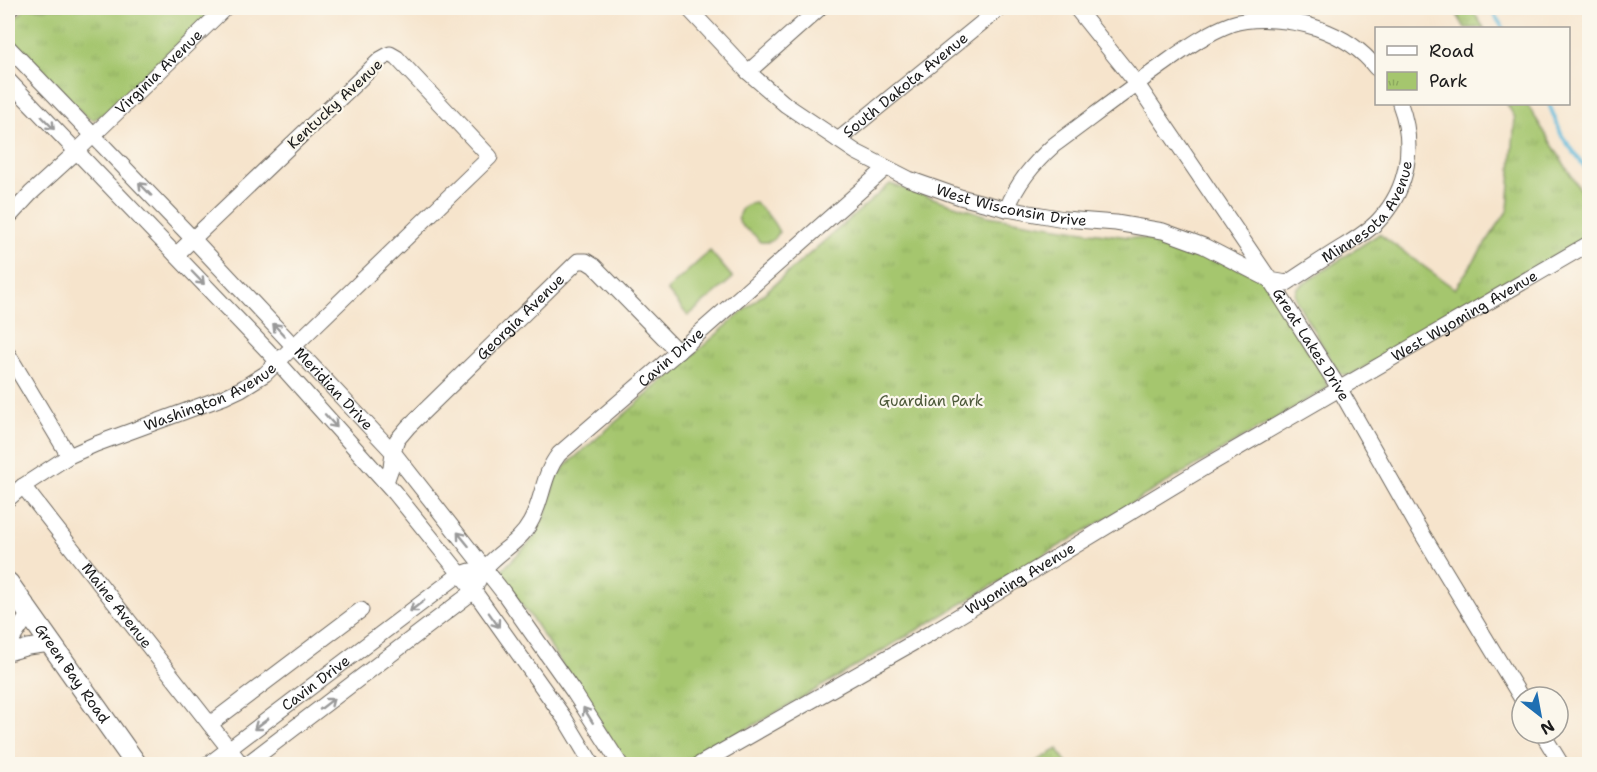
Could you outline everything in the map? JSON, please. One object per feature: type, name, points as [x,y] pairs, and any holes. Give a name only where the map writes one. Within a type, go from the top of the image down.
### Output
[{"type":"main road","name":"Green Bay Road","points":[[8,584],[136,765]]},
{"type":"street","points":[[8,11],[11,8]]},
{"type":"street","name":"Virginia Avenue","points":[[8,218],[31,193],[225,8]]},
{"type":"street","name":"West Wisconsin Drive","points":[[688,8],[748,72],[786,105],[856,152],[909,179],[960,197],[1007,209],[1064,219],[1116,223],[1163,231],[1204,246],[1270,280]]},
{"type":"street","points":[[748,72],[820,8]]},
{"type":"street","name":"South Dakota Avenue","points":[[838,140],[1000,8]]},
{"type":"street","name":"Great Lakes Drive","points":[[1076,8],[1137,84],[1270,280],[1339,388],[1415,522],[1514,685]]},
{"type":"street","points":[[1007,209],[1012,194],[1021,181],[1038,159],[1054,145],[1197,40],[1233,24],[1266,19],[1304,23],[1330,32],[1351,44],[1375,66]]},
{"type":"street","name":"Meridian Drive","points":[[8,47],[194,240],[393,452],[485,568],[573,691],[620,765]]},
{"type":"street","name":"Kentucky Avenue","points":[[177,255],[381,59],[390,54],[397,58],[490,157]]},
{"type":"street","name":"Meridian Drive","points":[[8,80],[278,362],[386,482],[474,591],[565,719],[592,765]]},
{"type":"street","name":"Minnesota Avenue","points":[[1270,280],[1287,283],[1359,237],[1378,222],[1395,200],[1408,157],[1408,138],[1400,105]]},
{"type":"street","name":"Washington Avenue","points":[[8,499],[23,486],[69,456],[232,393],[265,374],[490,157]]},
{"type":"street","name":"Cavin Drive","points":[[247,765],[474,591],[485,568],[517,540],[530,524],[547,474],[552,463],[560,454],[886,168]]},
{"type":"street","name":"West Wyoming Avenue","points":[[1339,388],[1590,243]]},
{"type":"street","name":"Georgia Avenue","points":[[386,482],[393,452],[398,440],[408,427],[578,261],[586,261],[594,266],[678,352]]},
{"type":"street","points":[[8,354],[69,456]]},
{"type":"street","name":"Wyoming Avenue","points":[[700,765],[933,632],[1339,388]]},
{"type":"street","name":"Maine Avenue","points":[[23,486],[241,765]]},
{"type":"street","name":"Cavin Drive","points":[[209,765],[461,574],[485,568]]},
{"type":"street","points":[[210,724],[362,610]]},
{"type":"street","points":[[8,645],[29,614]]},
{"type":"street","points":[[8,653],[28,647],[51,645]]},
{"type":"street","points":[[1549,745],[1561,765]]},
{"type":"green space","points":[[26,8],[215,8],[103,115],[93,120],[85,116],[8,35],[8,25]]},
{"type":"green space","points":[[1453,8],[1471,8],[1483,27],[1464,27]]},
{"type":"green space","points":[[1508,105],[1528,105],[1589,204],[1589,236],[1349,376],[1341,374],[1297,302],[1295,294],[1297,288],[1379,234],[1455,289],[1508,210],[1515,118]]},
{"type":"green space","name":"Guardian Park","points":[[890,184],[988,216],[1159,241],[1262,276],[1326,380],[1327,388],[795,702],[685,764],[626,764],[531,617],[505,584],[501,571],[532,540],[547,510],[555,480],[565,466]]},
{"type":"green space","points":[[755,203],[769,216],[779,232],[771,241],[760,242],[740,223],[739,216],[743,208]]},
{"type":"green space","points":[[710,251],[733,278],[688,316],[667,290]]},
{"type":"green space","points":[[1058,749],[1067,764],[1034,763]]},
{"type":"waterway","points":[[1490,8],[1502,27]]},
{"type":"waterway","points":[[1549,105],[1562,136],[1590,174]]}]
